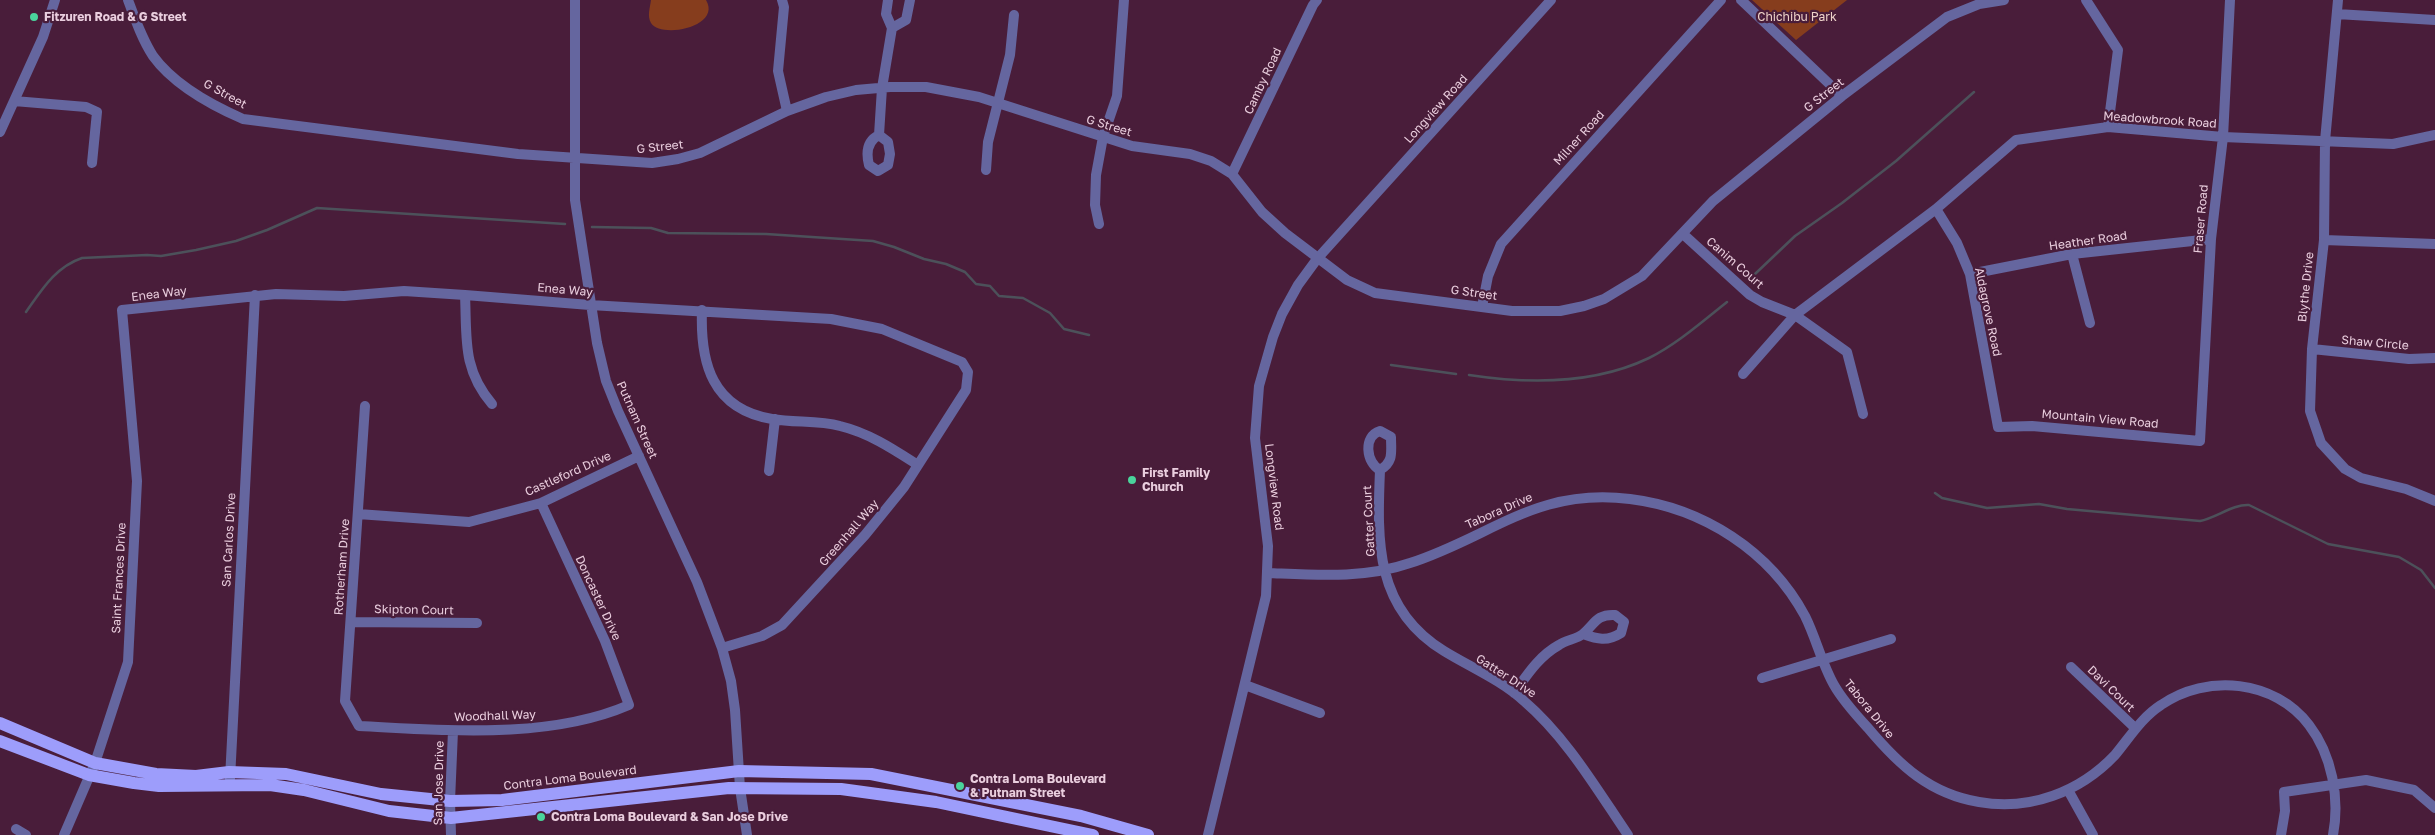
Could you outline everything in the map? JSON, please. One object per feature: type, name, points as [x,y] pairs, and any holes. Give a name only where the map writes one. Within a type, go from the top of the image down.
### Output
[{"type":"main road","name":"Contra Loma Boulevard","points":[[0,723],[95,763],[156,774],[196,776],[229,772],[286,774],[381,794],[450,801],[502,800],[739,771],[871,774],[1081,816],[1148,835]]},
{"type":"main road","points":[[0,741],[89,775],[159,786],[270,785],[304,790],[390,811],[451,818],[740,788],[849,790],[936,802],[1093,835]]},
{"type":"street","points":[[0,132],[43,37],[55,0]]},
{"type":"street","name":"G Street","points":[[128,0],[139,29],[154,56],[174,78],[221,109],[243,119],[510,154],[637,163],[678,160],[713,148],[787,110],[840,94],[882,88],[941,89],[999,103],[1103,137],[1147,149],[1199,156],[1219,164],[1232,174],[1268,219],[1317,259],[1347,280],[1375,292],[1482,307],[1535,312],[1584,306],[1619,291],[1642,276],[1713,201],[1842,96],[1947,17],[1979,4],[2004,0]]},
{"type":"street","name":"Putnam Street","points":[[575,0],[575,210],[590,305],[606,380],[697,582],[722,648],[731,681],[735,710],[740,788],[747,835]]},
{"type":"street","points":[[879,135],[882,88],[892,28],[886,14],[888,0]]},
{"type":"street","points":[[892,28],[906,20],[910,0]]},
{"type":"street","points":[[1099,224],[1094,190],[1103,137],[1117,96],[1124,0]]},
{"type":"street","name":"Longview Road","points":[[1208,835],[1244,685],[1262,621],[1268,573],[1266,518],[1255,452],[1259,386],[1273,337],[1282,314],[1298,285],[1317,259],[1551,0]]},
{"type":"street","name":"Milner Road","points":[[1482,307],[1488,276],[1501,244],[1721,0]]},
{"type":"street","points":[[1741,0],[1842,96]]},
{"type":"street","points":[[2086,0],[2118,50],[2108,127]]},
{"type":"street","name":"Fraser Road","points":[[2200,441],[2211,239],[2222,137],[2230,0]]},
{"type":"street","name":"Blythe Drive","points":[[2338,0],[2325,141],[2324,240],[2312,349],[2310,411],[2317,434],[2326,450],[2345,469],[2361,478],[2406,489],[2435,501]]},
{"type":"street","points":[[785,2],[778,71],[787,110]]},
{"type":"street","name":"Camby Road","points":[[1232,174],[1313,2]]},
{"type":"street","points":[[2337,14],[2435,20]]},
{"type":"street","points":[[986,170],[988,142],[1010,55],[1014,16]]},
{"type":"street","points":[[14,101],[86,107],[97,112],[92,163]]},
{"type":"street","name":"Meadowbrook Road","points":[[1743,374],[1794,315],[1936,209],[2016,140],[2108,127],[2222,137],[2393,144],[2435,135]]},
{"type":"street","name":"Aldagrove Road","points":[[1936,209],[1957,243],[1970,274],[1998,426]]},
{"type":"street","name":"Canim Court","points":[[1683,234],[1750,295],[1794,315],[1847,352],[1863,414]]},
{"type":"street","name":"Heather Road","points":[[1970,274],[2072,254],[2211,239]]},
{"type":"street","points":[[2324,240],[2435,244]]},
{"type":"street","points":[[2072,254],[2090,323]]},
{"type":"street","name":"Enea Way","points":[[122,310],[255,295],[344,296],[404,291],[590,305],[702,310],[831,319],[889,331],[962,362],[966,367],[969,379],[963,396]]},
{"type":"street","name":"San Carlos Drive","points":[[230,786],[229,772],[255,295]]},
{"type":"street","points":[[465,295],[467,354],[478,388],[492,404]]},
{"type":"street","name":"Saint Frances Drive","points":[[64,835],[95,763],[128,662],[136,481],[122,310]]},
{"type":"street","points":[[702,310],[702,348],[714,381],[727,397],[742,408],[775,419],[825,423],[857,431],[877,440],[918,466]]},
{"type":"street","name":"Shaw Circle","points":[[2312,349],[2409,358],[2435,358]]},
{"type":"street","name":"Greenhall Way","points":[[722,648],[771,633],[789,618],[880,518],[918,466],[963,396]]},
{"type":"street","name":"Rotherham Drive","points":[[359,726],[345,700],[365,406]]},
{"type":"street","points":[[768,471],[775,419]]},
{"type":"street","name":"Mountain View Road","points":[[1998,426],[2032,426],[2200,441]]},
{"type":"street","name":"Castleford Drive","points":[[358,514],[469,522],[541,503],[639,456]]},
{"type":"street","name":"Gatter Court","points":[[1380,470],[1380,538],[1384,570]]},
{"type":"street","name":"Tabora Drive","points":[[1268,573],[1333,575],[1384,570],[1420,560],[1508,518],[1543,505],[1595,497],[1646,501],[1703,520],[1733,537],[1758,557],[1779,579],[1796,602],[1811,628],[1838,691],[1888,752],[1915,776],[1936,789],[1964,799],[2006,804],[2033,801],[2068,790],[2105,765],[2135,728],[2158,706],[2185,693],[2228,686],[2260,690],[2277,697],[2293,707],[2311,727],[2324,751],[2334,785],[2336,808],[2333,835]]},
{"type":"street","name":"Doncaster Drive","points":[[541,503],[606,641],[629,705]]},
{"type":"street","name":"Gatter Drive","points":[[1384,570],[1389,591],[1398,609],[1419,633],[1514,693],[1543,718],[1562,740],[1628,835]]},
{"type":"street","name":"Skipton Court","points":[[351,622],[477,623]]},
{"type":"street","points":[[1514,693],[1549,652],[1569,639],[1583,634]]},
{"type":"street","points":[[1762,678],[1891,639]]},
{"type":"street","name":"Davi Court","points":[[2070,667],[2135,728]]},
{"type":"street","points":[[1244,685],[1320,713]]},
{"type":"street","name":"Woodhall Way","points":[[359,726],[453,730],[543,727],[607,714],[629,705]]},
{"type":"street","name":"San Jose Drive","points":[[451,835],[450,801],[453,730]]},
{"type":"street","points":[[2281,835],[2285,811],[2284,792],[2366,780],[2414,790],[2435,808]]},
{"type":"street","points":[[2068,790],[2093,835]]},
{"type":"street","points":[[16,829],[26,835]]},
{"type":"green space","points":[[651,0],[706,0],[709,9],[706,17],[688,28],[666,30],[657,28],[651,23],[649,15]]},
{"type":"green space","name":"Chichibu Park","points":[[1752,0],[1847,0],[1796,40]]},
{"type":"waterway","points":[[1755,274],[1795,236],[1842,203],[1896,161],[1974,92]]},
{"type":"waterway","points":[[26,312],[43,288],[56,274],[72,262],[82,258],[161,256],[196,250],[236,241],[267,230],[317,208],[565,224]]},
{"type":"waterway","points":[[592,227],[651,228],[668,233],[766,234],[873,241],[924,259],[946,264],[965,272],[976,284],[990,286],[999,296],[1023,298],[1050,313],[1064,329],[1089,335]]},
{"type":"waterway","points":[[1469,375],[1514,380],[1561,380],[1606,373],[1628,367],[1670,346],[1727,302]]},
{"type":"waterway","points":[[1391,365],[1456,374]]},
{"type":"waterway","points":[[1935,493],[1942,498],[1987,508],[2039,504],[2067,509],[2200,521],[2243,505],[2249,505],[2328,544],[2399,557],[2421,570],[2435,588]]},
{"type":"place","name":"Fitzuren Road & G Street","points":[[34,17]]},
{"type":"place","name":"First Family Church","points":[[1132,480]]},
{"type":"place","name":"Contra Loma Boulevard & Putnam Street","points":[[960,786]]},
{"type":"place","name":"Contra Loma Boulevard & San Jose Drive","points":[[541,817]]}]
